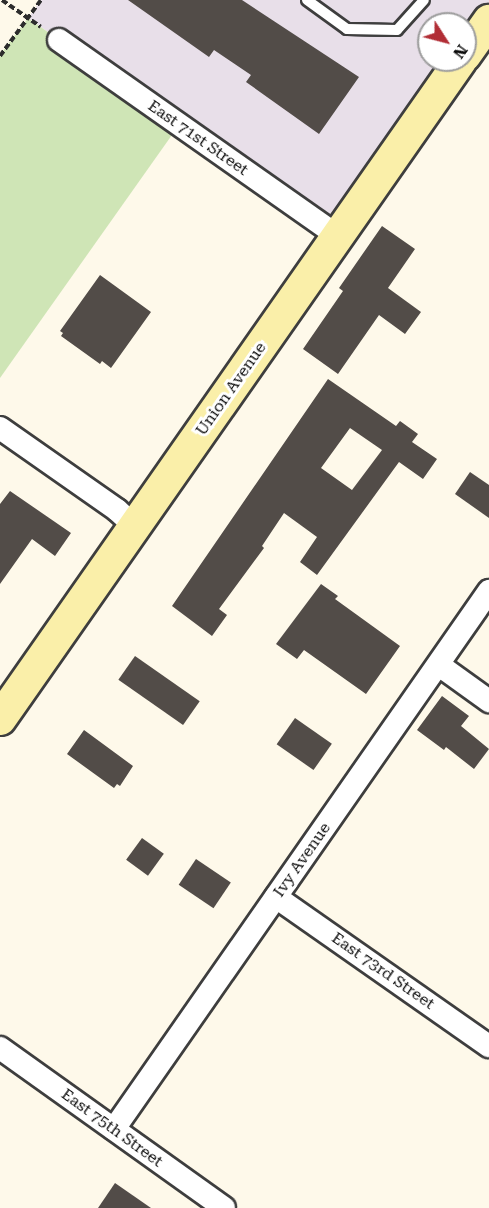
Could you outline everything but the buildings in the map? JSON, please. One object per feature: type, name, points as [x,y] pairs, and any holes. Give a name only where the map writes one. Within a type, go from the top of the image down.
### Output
[{"type":"main road","points":[[477,38],[489,21]]},
{"type":"main road","name":"Union Avenue","points":[[0,719],[453,72]]},
{"type":"street","name":"East 71st Street","points":[[59,40],[338,236]]},
{"type":"street","points":[[0,428],[117,510],[135,526]]},
{"type":"street","name":"Ivy Avenue","points":[[114,1129],[489,591]]},
{"type":"street","points":[[439,664],[489,701]]},
{"type":"street","name":"East 73rd Street","points":[[276,897],[489,1046]]},
{"type":"street","name":"East 75th Street","points":[[0,1048],[224,1208]]},
{"type":"lane","points":[[307,0],[347,29],[396,30],[424,0]]},
{"type":"path","points":[[2,0],[59,40]]},
{"type":"path","points":[[0,56],[41,0]]},
{"type":"shaded area","points":[[41,0],[489,0],[489,21],[477,38],[477,12],[417,12],[417,72],[453,72],[338,236],[28,18]]},
{"type":"green space","points":[[28,18],[179,125],[0,378],[0,55]]}]
